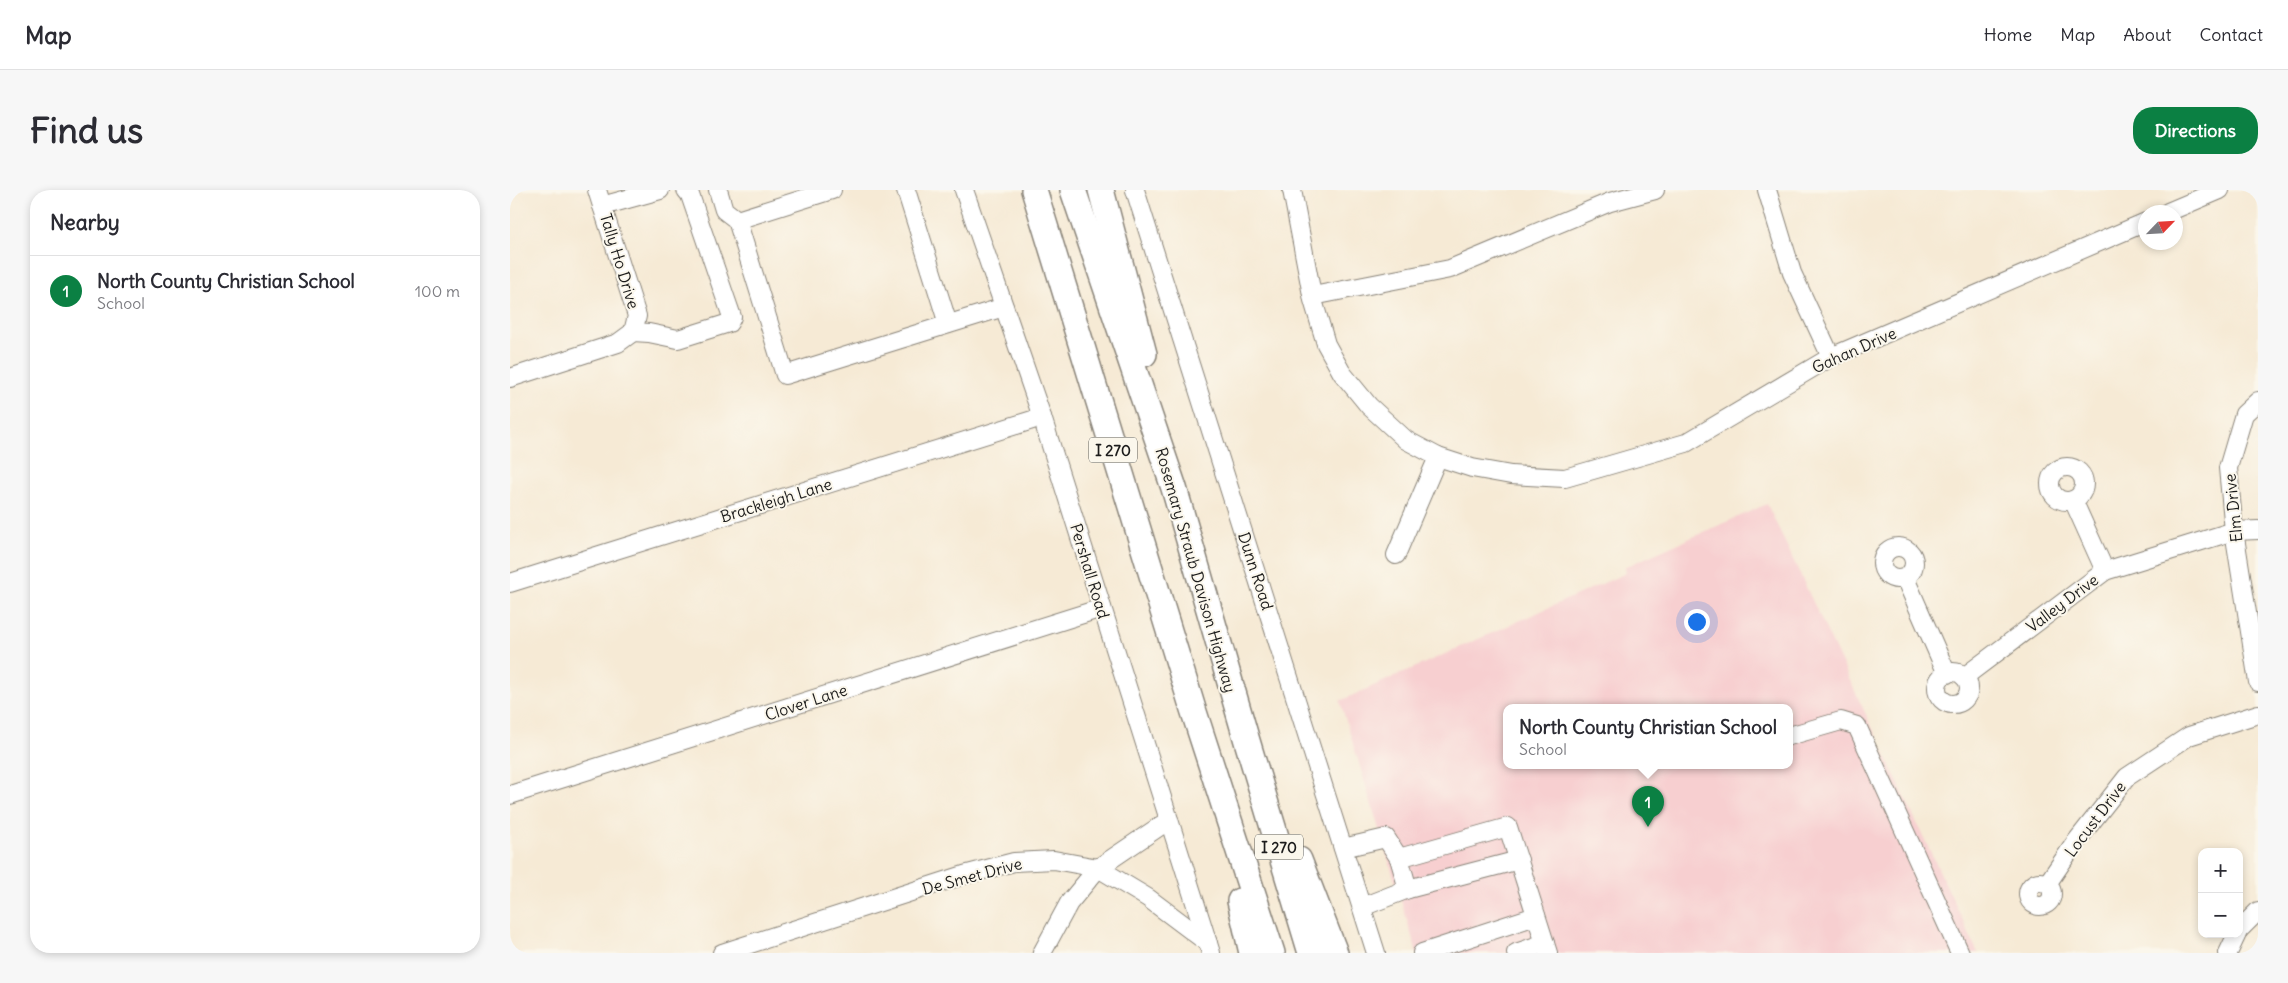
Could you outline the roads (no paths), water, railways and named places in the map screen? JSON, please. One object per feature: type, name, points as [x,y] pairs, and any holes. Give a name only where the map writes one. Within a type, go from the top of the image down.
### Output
[{"type":"highway","name":"I 270","points":[[1034,190],[1193,709],[1272,953]]},
{"type":"highway","name":"Rosemary Straub Davison Highway","points":[[1073,190],[1174,488],[1311,953]]},
{"type":"highway","points":[[1101,190],[1136,319],[1174,488]]},
{"type":"highway","points":[[1193,709],[1252,953]]},
{"type":"highway","points":[[1247,741],[1264,770],[1334,953]]},
{"type":"street","points":[[600,198],[660,190]]},
{"type":"street","points":[[510,378],[618,343],[633,332],[678,339],[729,323],[732,317],[690,195],[686,190]]},
{"type":"street","points":[[737,220],[832,190]]},
{"type":"street","points":[[906,190],[948,324]]},
{"type":"street","name":"Pershall Road","points":[[964,190],[1042,416],[1209,948]]},
{"type":"street","name":"Dunn Road","points":[[1135,190],[1376,953]]},
{"type":"street","name":"Gahan Drive","points":[[1292,190],[1313,296],[1326,344],[1342,373],[1370,406],[1406,440],[1438,457],[1472,468],[1511,475],[1565,478],[1686,443],[1831,357],[2138,225]]},
{"type":"street","points":[[1313,296],[1450,269],[1610,202],[1656,190]]},
{"type":"street","points":[[1767,190],[1792,273],[1831,357]]},
{"type":"street","points":[[2183,206],[2220,190]]},
{"type":"street","points":[[724,192],[724,210],[737,220],[785,375],[1004,307]]},
{"type":"street","name":"Tally Ho Drive","points":[[600,198],[637,316],[633,332]]},
{"type":"street","name":"Elm Drive","points":[[2258,401],[2244,414],[2228,468],[2234,531],[2258,682]]},
{"type":"street","name":"Brackleigh Lane","points":[[510,583],[1042,416]]},
{"type":"street","points":[[1396,555],[1438,457]]},
{"type":"street","points":[[2073,500],[2105,571]]},
{"type":"street","name":"Valley Drive","points":[[1964,677],[2105,571],[2234,531],[2258,530]]},
{"type":"street","points":[[1904,578],[1947,674]]},
{"type":"street","name":"Clover Lane","points":[[510,796],[1102,608]]},
{"type":"street","points":[[1953,672],[1964,677],[1968,682],[1968,695],[1959,703],[1953,704],[1942,700],[1938,694],[1938,682],[1947,674],[1953,672]]},
{"type":"street","name":"Locust Drive","points":[[2047,884],[2127,777],[2189,736],[2258,714]]},
{"type":"street","points":[[1793,735],[1841,721],[1857,726],[1960,953]]},
{"type":"street","points":[[1042,953],[1069,903],[1098,868],[1169,820]]},
{"type":"street","points":[[1399,858],[1508,827],[1546,948],[1516,953]]},
{"type":"street","points":[[1343,848],[1386,838],[1399,858],[1408,889]]},
{"type":"street","name":"De Smet Drive","points":[[722,953],[955,878],[1014,862],[1054,860],[1098,868],[1148,898],[1209,948]]},
{"type":"street","points":[[1362,908],[1408,889],[1519,860]]},
{"type":"street","points":[[2243,926],[2258,911]]},
{"type":"street","points":[[1422,953],[1536,916]]},
{"type":"street","points":[[2228,953],[2235,938]]},
{"type":"place","name":"North County Christian School","points":[[1648,827]]}]
